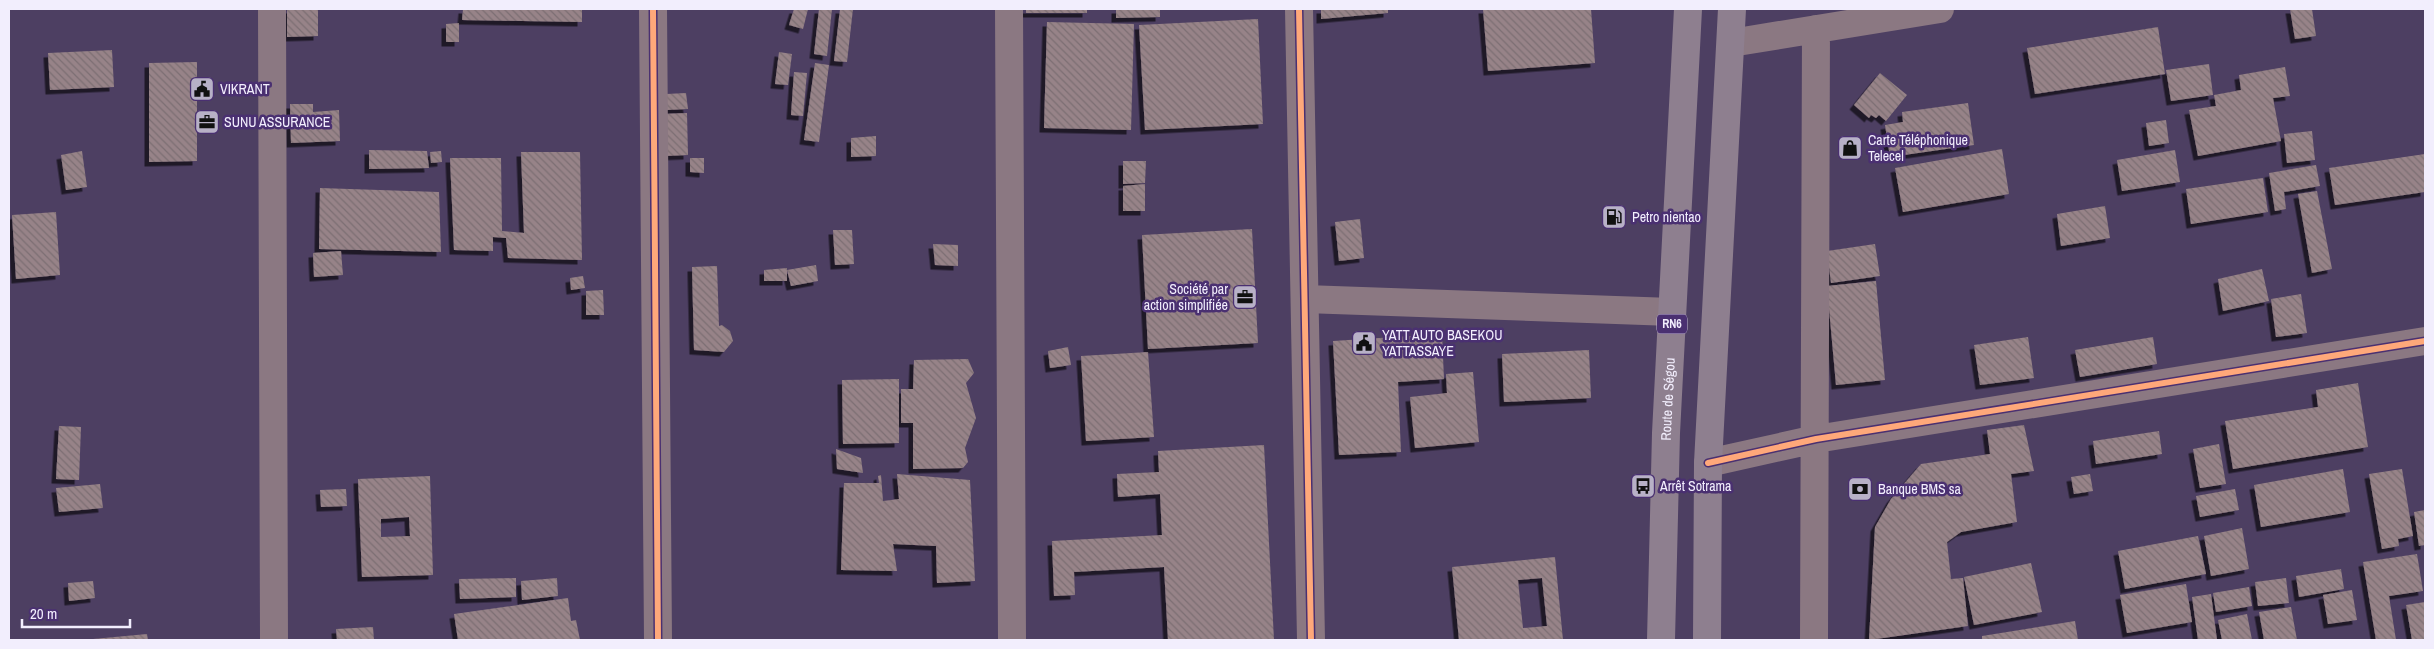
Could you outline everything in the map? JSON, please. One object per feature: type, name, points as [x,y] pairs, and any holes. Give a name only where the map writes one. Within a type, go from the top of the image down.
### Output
[{"type":"highway","name":"Route de Ségou","points":[[1661,640],[1666,432],[1688,9]]},
{"type":"highway","points":[[1707,640],[1708,463],[1732,9]]},
{"type":"street","points":[[272,9],[274,640]]},
{"type":"street","points":[[653,9],[658,640]]},
{"type":"street","points":[[1008,9],[1012,640]]},
{"type":"street","points":[[1300,9],[1311,640]]},
{"type":"street","points":[[1731,43],[1940,9]]},
{"type":"street","points":[[1814,640],[1816,29]]},
{"type":"street","points":[[1305,299],[1672,312]]},
{"type":"street","points":[[1708,463],[1816,439],[2425,341]]},
{"type":"building","points":[[287,9],[318,9],[318,36],[287,37]]},
{"type":"building","points":[[463,9],[582,9],[582,22],[462,20]]},
{"type":"building","points":[[794,9],[808,9],[803,29],[789,25]]},
{"type":"building","points":[[819,9],[832,9],[827,56],[814,54]]},
{"type":"building","points":[[840,9],[853,9],[847,62],[834,61]]},
{"type":"building","points":[[1026,9],[1087,9],[1087,13],[1026,13]]},
{"type":"building","points":[[1116,9],[1160,9],[1160,17],[1116,18]]},
{"type":"building","points":[[1321,9],[1388,9],[1388,13],[1321,19]]},
{"type":"building","points":[[1483,9],[1591,9],[1595,63],[1488,71]]},
{"type":"building","points":[[2290,9],[2312,9],[2316,36],[2295,39]]},
{"type":"building","points":[[1258,19],[1263,124],[1145,130],[1139,25]]},
{"type":"building","points":[[1047,22],[1134,24],[1131,130],[1044,128]]},
{"type":"building","points":[[459,23],[459,42],[446,42],[446,24]]},
{"type":"building","points":[[2158,27],[2165,74],[2035,94],[2027,48]]},
{"type":"building","points":[[112,50],[114,87],[50,90],[48,53]]},
{"type":"building","points":[[779,52],[792,54],[788,85],[775,84]]},
{"type":"building","points":[[197,62],[197,161],[149,162],[149,63]]},
{"type":"building","points":[[815,63],[829,65],[819,142],[804,140]]},
{"type":"building","points":[[2209,64],[2213,95],[2171,101],[2166,70]]},
{"type":"building","points":[[2285,67],[2290,96],[2273,98],[2281,141],[2198,156],[2189,110],[2216,106],[2214,95],[2241,90],[2239,75]]},
{"type":"building","points":[[794,72],[807,73],[803,116],[791,115]]},
{"type":"building","points":[[1880,73],[1907,95],[1886,121],[1879,115],[1876,118],[1871,115],[1869,118],[1854,105]]},
{"type":"building","points":[[686,93],[688,109],[667,110],[666,94]]},
{"type":"building","points":[[1968,103],[1974,145],[1890,157],[1885,125],[1903,122],[1902,112]]},
{"type":"building","points":[[290,104],[313,104],[313,112],[339,110],[340,141],[291,143]]},
{"type":"building","points":[[687,113],[688,155],[665,156],[663,114]]},
{"type":"building","points":[[2166,120],[2169,143],[2149,146],[2146,123]]},
{"type":"building","points":[[2312,131],[2315,160],[2287,163],[2284,134]]},
{"type":"building","points":[[876,136],[876,156],[851,157],[851,138]]},
{"type":"building","points":[[2002,149],[2009,194],[1903,212],[1895,168]]},
{"type":"building","points":[[369,150],[427,151],[429,168],[369,169]]},
{"type":"building","points":[[2175,150],[2180,182],[2122,191],[2117,160]]},
{"type":"building","points":[[82,151],[87,187],[66,190],[61,155]]},
{"type":"building","points":[[441,151],[442,162],[431,163],[430,152]]},
{"type":"building","points":[[521,152],[580,152],[582,260],[508,258],[506,238],[493,237],[493,251],[454,250],[450,158],[501,158],[502,231],[524,233]]},
{"type":"building","points":[[2425,154],[2425,192],[2335,205],[2329,168]]},
{"type":"building","points":[[690,158],[704,158],[704,173],[690,172]]},
{"type":"building","points":[[1123,161],[1146,161],[1145,183],[1123,184]]},
{"type":"building","points":[[2316,165],[2320,186],[2284,192],[2286,209],[2275,211],[2269,173]]},
{"type":"building","points":[[2263,178],[2268,212],[2191,224],[2186,189]]},
{"type":"building","points":[[1145,184],[1145,211],[1123,211],[1123,186]]},
{"type":"building","points":[[320,188],[439,192],[441,252],[319,249]]},
{"type":"building","points":[[2317,191],[2332,269],[2312,273],[2298,194]]},
{"type":"building","points":[[2105,206],[2110,238],[2061,246],[2057,214]]},
{"type":"building","points":[[56,212],[60,275],[16,279],[12,215]]},
{"type":"building","points":[[1360,219],[1364,258],[1339,261],[1335,222]]},
{"type":"building","points":[[1252,229],[1258,343],[1148,349],[1142,235]]},
{"type":"building","points":[[833,230],[852,230],[854,264],[835,265]]},
{"type":"building","points":[[933,244],[958,245],[958,266],[935,265]]},
{"type":"building","points":[[1875,244],[1880,276],[1831,283],[1827,251]]},
{"type":"building","points":[[341,251],[343,275],[314,277],[313,253]]},
{"type":"building","points":[[816,265],[818,281],[791,286],[787,270]]},
{"type":"building","points":[[717,266],[719,326],[722,325],[730,331],[733,341],[724,352],[694,350],[692,267]]},
{"type":"building","points":[[787,268],[787,281],[764,281],[764,270]]},
{"type":"building","points":[[2262,269],[2269,301],[2223,311],[2218,279]]},
{"type":"building","points":[[583,276],[585,288],[571,290],[570,278]]},
{"type":"building","points":[[1876,281],[1885,380],[1836,385],[1827,286]]},
{"type":"building","points":[[603,290],[604,315],[586,315],[586,291]]},
{"type":"building","points":[[2301,294],[2307,333],[2276,337],[2271,299]]},
{"type":"building","points":[[1442,334],[1444,379],[1398,382],[1401,452],[1339,455],[1333,341]]},
{"type":"building","points":[[2028,337],[2034,378],[1980,385],[1974,345]]},
{"type":"building","points":[[2153,337],[2157,364],[2080,377],[2075,350]]},
{"type":"building","points":[[1068,347],[1071,365],[1050,368],[1048,351]]},
{"type":"building","points":[[1589,350],[1591,398],[1504,402],[1502,354]]},
{"type":"building","points":[[1148,352],[1154,437],[1086,441],[1081,356]]},
{"type":"building","points":[[968,359],[974,373],[966,383],[976,418],[965,448],[968,462],[963,468],[913,469],[913,423],[901,423],[901,389],[913,389],[914,360]]},
{"type":"building","points":[[1473,372],[1479,442],[1415,448],[1410,397],[1447,393],[1446,374]]},
{"type":"building","points":[[899,379],[899,443],[843,444],[842,380]]},
{"type":"building","points":[[2358,383],[2368,447],[2233,469],[2225,421],[2318,407],[2316,390]]},
{"type":"building","points":[[2024,425],[2034,471],[2011,474],[2017,522],[1961,532],[1947,542],[1951,579],[1963,578],[1968,626],[1869,640],[1875,527],[1891,499],[1921,464],[1990,454],[1987,430]]},
{"type":"building","points":[[59,426],[81,427],[79,480],[56,479]]},
{"type":"building","points":[[2159,431],[2162,454],[2096,464],[2093,441]]},
{"type":"building","points":[[2219,444],[2226,484],[2200,488],[2193,449]]},
{"type":"building","points":[[1264,445],[1274,640],[1168,640],[1164,567],[1074,572],[1075,595],[1054,596],[1052,541],[1162,535],[1160,494],[1118,497],[1117,474],[1159,472],[1158,451]]},
{"type":"building","points":[[836,449],[861,458],[863,473],[837,469]]},
{"type":"building","points":[[2343,469],[2350,512],[2261,527],[2254,485]]},
{"type":"building","points":[[2402,469],[2413,536],[2398,539],[2399,546],[2382,549],[2369,474]]},
{"type":"building","points":[[897,474],[970,480],[975,581],[937,583],[936,546],[893,544],[897,571],[841,570],[844,483],[879,483],[878,476],[881,475],[883,501],[899,499]]},
{"type":"building","points":[[2090,474],[2093,491],[2074,494],[2071,477]]},
{"type":"building","points":[[430,476],[433,575],[362,577],[358,479]],"holes":[[[409,517],[410,536],[381,537],[381,519]]]},
{"type":"building","points":[[100,484],[103,508],[59,512],[56,488]]},
{"type":"building","points":[[346,489],[347,506],[321,507],[320,490]]},
{"type":"building","points":[[2235,489],[2239,510],[2200,517],[2196,496]]},
{"type":"building","points":[[2425,510],[2425,545],[2419,546],[2414,512]]},
{"type":"building","points":[[2242,528],[2249,569],[2211,576],[2204,536]]},
{"type":"building","points":[[2198,536],[2206,574],[2125,589],[2118,551]]},
{"type":"building","points":[[2417,554],[2423,591],[2389,596],[2396,640],[2376,640],[2363,562]]},
{"type":"building","points":[[1555,557],[1563,640],[1459,640],[1452,567]],"holes":[[[1542,578],[1547,626],[1523,628],[1518,580]]]},
{"type":"building","points":[[2031,563],[2042,612],[1974,625],[1964,577]]},
{"type":"building","points":[[2341,569],[2344,589],[2299,597],[2296,576]]},
{"type":"building","points":[[516,578],[516,597],[460,599],[459,579]]},
{"type":"building","points":[[557,578],[558,596],[522,600],[521,581]]},
{"type":"building","points":[[2286,578],[2289,603],[2258,606],[2255,582]]},
{"type":"building","points":[[93,581],[95,598],[69,601],[68,583]]},
{"type":"building","points":[[2186,584],[2192,622],[2127,633],[2120,595]]},
{"type":"building","points":[[2249,587],[2252,606],[2216,612],[2213,593]]},
{"type":"building","points":[[2352,590],[2357,620],[2328,624],[2323,595]]},
{"type":"building","points":[[2211,594],[2217,640],[2198,640],[2192,597]]},
{"type":"building","points":[[568,598],[571,621],[576,620],[580,640],[458,640],[454,614]]},
{"type":"building","points":[[2425,602],[2425,640],[2412,640],[2406,605]]},
{"type":"building","points":[[2291,607],[2297,640],[2264,640],[2259,612]]},
{"type":"building","points":[[2247,614],[2252,640],[2222,640],[2218,620]]},
{"type":"building","points":[[2075,621],[2078,640],[1982,640],[1982,636]]},
{"type":"building","points":[[373,627],[374,640],[337,640],[336,629]]},
{"type":"building","points":[[147,634],[148,640],[93,640],[93,639]]},
{"type":"cycle path","points":[[653,9],[658,640]]},
{"type":"cycle path","points":[[1299,9],[1311,640]]},
{"type":"cycle path","points":[[1708,463],[1816,439],[2425,341]]},
{"type":"place","name":"VIKRANT","points":[[202,89]]},
{"type":"place","name":"SUNU ASSURANCE","points":[[207,122]]},
{"type":"place","name":"Carte Téléphonique Telecel","points":[[1850,148]]},
{"type":"place","name":"Petro nientao","points":[[1614,217]]},
{"type":"place","name":"Société par action simplifiée","points":[[1245,297]]},
{"type":"place","name":"YATT AUTO BASEKOU YATTASSAYE","points":[[1364,343]]},
{"type":"place","name":"Arrêt Sotrama","points":[[1643,486]]},
{"type":"place","name":"Banque BMS sa","points":[[1860,489]]}]
